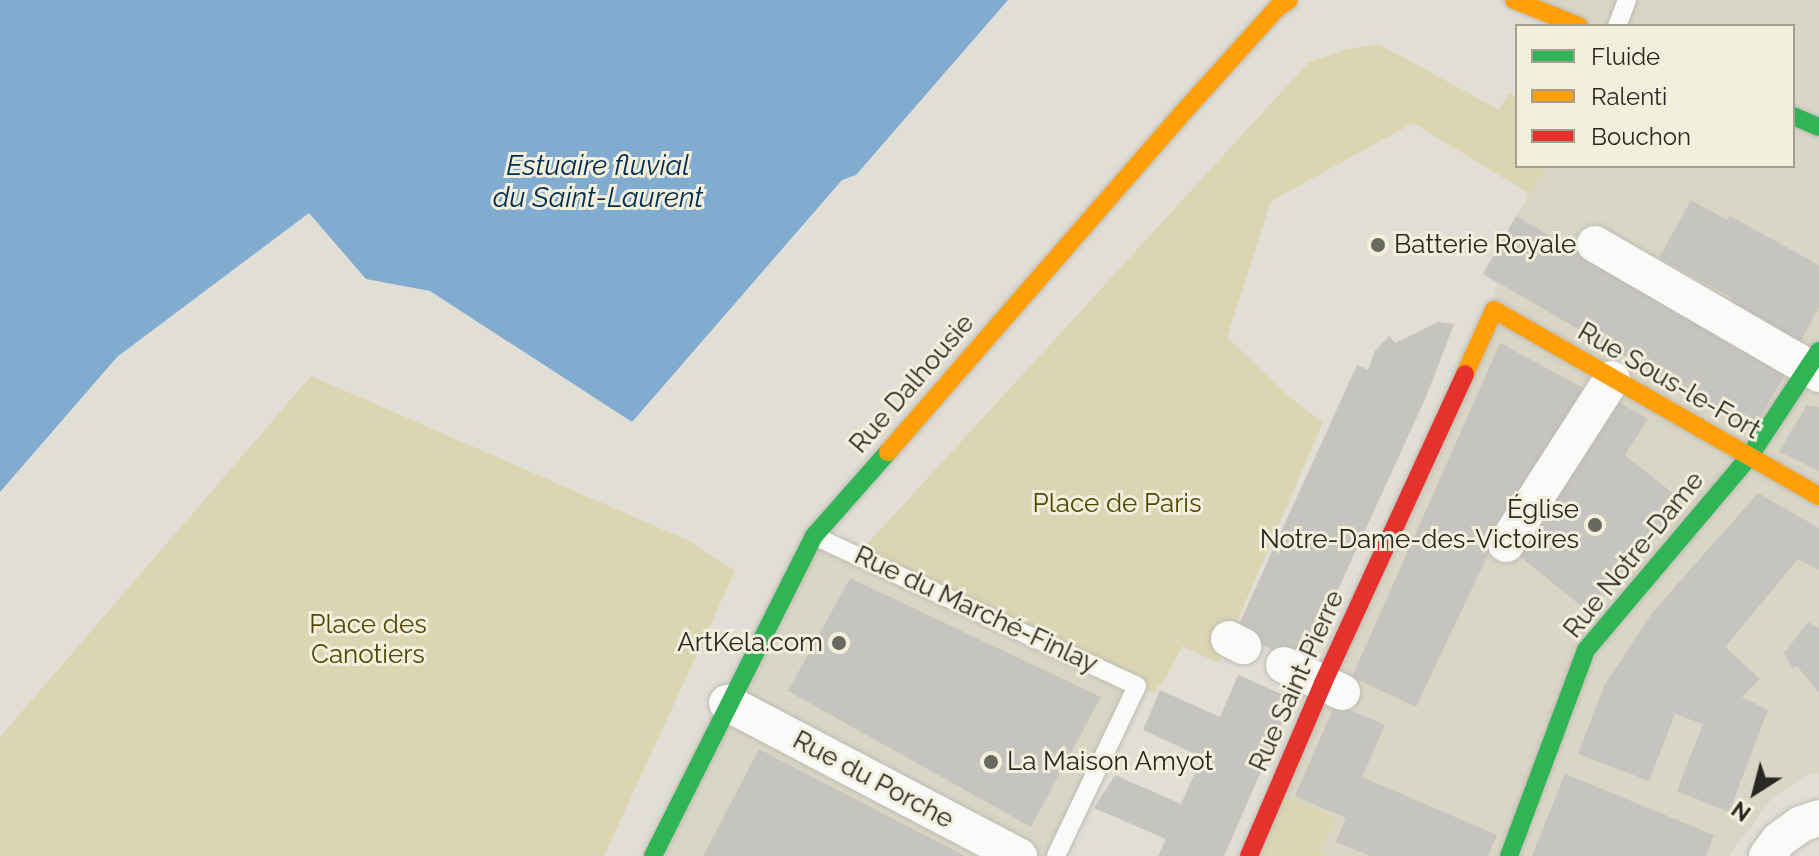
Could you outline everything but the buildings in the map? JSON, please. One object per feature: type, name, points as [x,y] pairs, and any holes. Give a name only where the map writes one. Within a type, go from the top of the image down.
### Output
[{"type":"street","name":"Rue Dalhousie","points":[[653,856],[727,703],[814,536],[1179,117],[1277,8],[1289,0]]},
{"type":"street","points":[[1514,0],[1574,24]]},
{"type":"street","points":[[1795,117],[1819,127]]},
{"type":"street","points":[[1595,244],[1816,365]]},
{"type":"street","name":"Rue Sous-le-Fort","points":[[1494,310],[1819,496]]},
{"type":"street","name":"Rue Saint-Pierre","points":[[1249,856],[1333,687],[1494,310]]},
{"type":"street","name":"Rue Notre-Dame","points":[[1509,856],[1586,650],[1749,457],[1816,365]]},
{"type":"street","points":[[1506,544],[1612,379]]},
{"type":"street","points":[[1284,665],[1333,687]]},
{"type":"street","name":"Rue du Porche","points":[[727,703],[1005,853]]},
{"type":"street","points":[[1767,856],[1779,840],[1801,824],[1819,818]]},
{"type":"lane","points":[[1618,24],[1627,0]]},
{"type":"lane","name":"Rue du Marché-Finlay","points":[[814,536],[1137,686],[1056,856]]},
{"type":"shaded area","points":[[1514,0],[1819,0],[1819,773],[1809,775],[1772,798],[1729,856],[1249,856],[1494,310],[1496,282],[1483,274],[1529,194],[1499,175],[1515,167],[1795,168],[1795,24],[1574,24]]},
{"type":"shaded area","points":[[814,536],[1137,686],[1056,856],[653,856]]},
{"type":"green space","name":"Place de Paris","points":[[1379,44],[1499,110],[1509,93],[1515,97],[1515,168],[1545,168],[1530,194],[1413,123],[1271,201],[1227,337],[1292,399],[1323,422],[1219,663],[1182,646],[1166,677],[1153,693],[858,554],[1309,62],[1347,49]]},
{"type":"green space","name":"Place des Canotiers","points":[[311,376],[689,541],[735,571],[604,856],[0,856],[0,737]]},
{"type":"green space","points":[[1275,792],[1335,817],[1320,852],[1328,856],[1249,856]]},
{"type":"water","name":"Estuaire fluvial du Saint-Laurent","points":[[0,0],[1008,0],[856,175],[842,180],[632,422],[430,291],[366,279],[309,213],[117,357],[0,492]]},
{"type":"traffic: fast","points":[[1795,117],[1819,127]]},
{"type":"traffic: fast","points":[[1509,856],[1586,650],[1749,457],[1819,351]]},
{"type":"traffic: fast","points":[[653,856],[814,536],[888,452]]},
{"type":"traffic: slow","points":[[888,452],[1179,117],[1277,8],[1289,0]]},
{"type":"traffic: slow","points":[[1514,0],[1574,24]]},
{"type":"traffic: slow","points":[[1465,374],[1494,310],[1819,496]]},
{"type":"traffic: jam","points":[[1249,856],[1323,683],[1465,374]]},
{"type":"place","name":"Batterie Royale","points":[[1378,245]]},
{"type":"place","name":"Église Notre-Dame-des-Victoires","points":[[1595,525]]},
{"type":"place","name":"ArtKela.com","points":[[839,643]]},
{"type":"place","name":"La Maison Amyot","points":[[991,762]]}]
